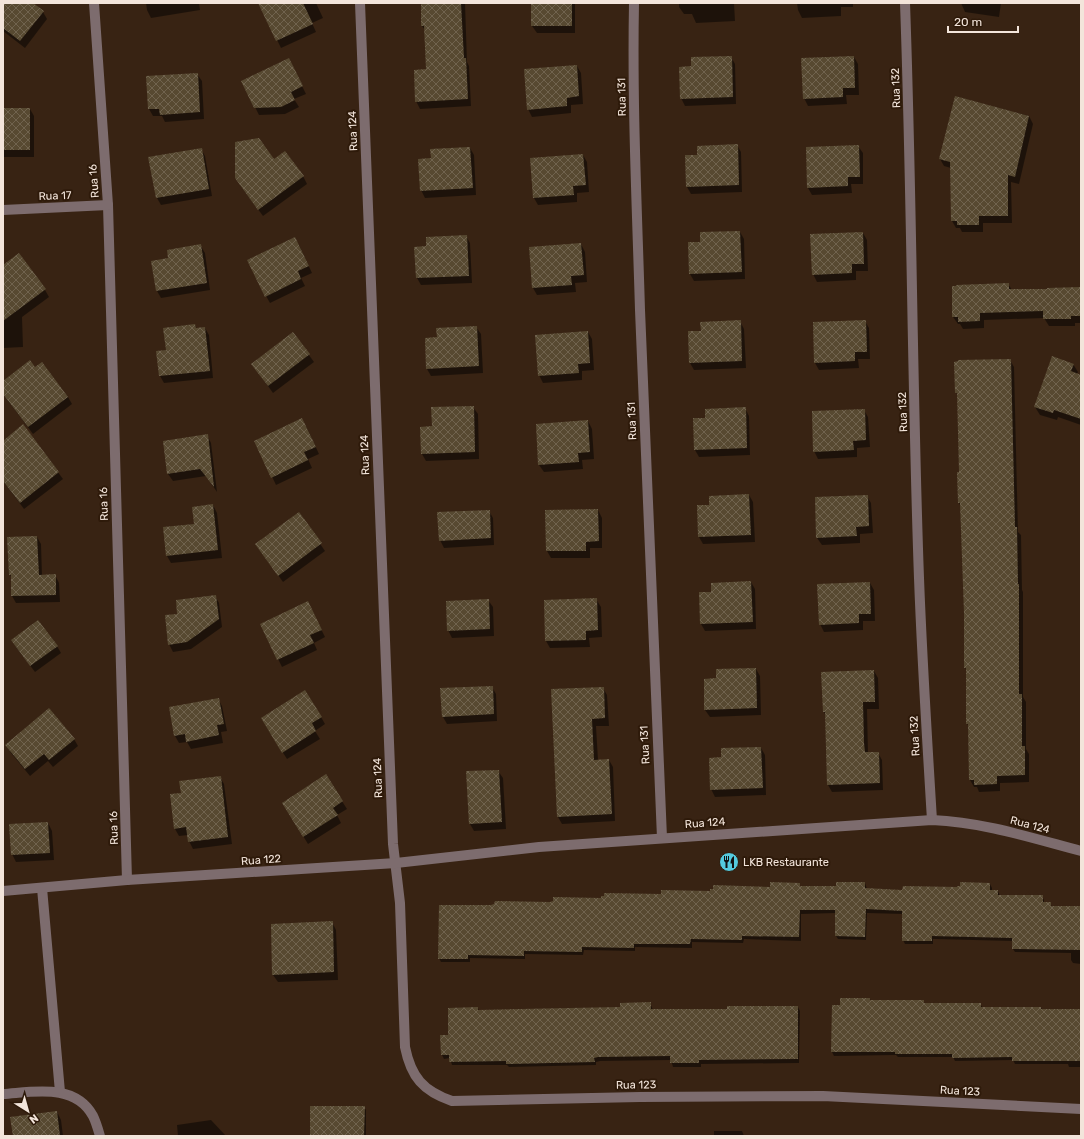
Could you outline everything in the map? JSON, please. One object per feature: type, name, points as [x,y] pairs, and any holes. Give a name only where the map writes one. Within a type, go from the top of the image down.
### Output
[{"type":"street","name":"Rua 16","points":[[94,3],[108,205],[127,880]]},
{"type":"street","name":"Rua 124","points":[[360,3],[393,844],[396,863],[539,847],[932,820],[965,822],[1081,851]]},
{"type":"street","name":"Rua 131","points":[[634,3],[635,140],[650,601],[662,838]]},
{"type":"street","name":"Rua 132","points":[[905,3],[910,137],[913,357],[919,579],[932,820]]},
{"type":"street","name":"Rua 17","points":[[3,210],[108,205]]},
{"type":"street","name":"Rua 122","points":[[127,880],[396,863]]},
{"type":"street","name":"Rua 123","points":[[396,863],[400,902],[405,1048],[413,1073],[420,1083],[440,1097],[452,1101],[465,1101],[632,1097],[823,1096],[1081,1109]]},
{"type":"street","points":[[3,891],[127,880]]},
{"type":"street","points":[[42,888],[60,1092]]},
{"type":"street","points":[[3,1094],[50,1091],[60,1092],[75,1098],[85,1105],[93,1116],[100,1136]]},
{"type":"building","points":[[3,3],[33,3],[44,11],[20,41],[3,28]]},
{"type":"building","points":[[258,3],[303,3],[313,24],[276,41]]},
{"type":"building","points":[[421,3],[461,3],[468,99],[415,102],[414,70],[426,69],[424,26],[421,26]]},
{"type":"building","points":[[531,3],[572,3],[572,26],[531,26]]},
{"type":"building","points":[[732,56],[733,97],[680,99],[679,67],[691,66],[691,57]]},
{"type":"building","points":[[854,56],[855,88],[843,88],[843,97],[803,99],[801,58]]},
{"type":"building","points":[[289,58],[303,86],[291,92],[295,100],[281,107],[254,108],[241,81]]},
{"type":"building","points":[[577,65],[579,96],[567,98],[567,106],[527,110],[524,69]]},
{"type":"building","points":[[198,73],[200,112],[160,115],[159,109],[148,109],[146,76]]},
{"type":"building","points":[[955,96],[1029,116],[1015,177],[1008,175],[1008,216],[979,216],[979,225],[957,225],[957,221],[951,221],[950,162],[939,159]]},
{"type":"building","points":[[3,108],[30,108],[30,150],[3,150]]},
{"type":"building","points":[[259,138],[274,159],[285,151],[304,176],[258,210],[235,178],[235,142]]},
{"type":"building","points":[[738,144],[739,185],[686,187],[685,155],[697,155],[697,146]]},
{"type":"building","points":[[859,145],[860,177],[848,177],[848,186],[807,188],[806,147]]},
{"type":"building","points":[[470,147],[473,188],[420,191],[418,159],[431,158],[430,149]]},
{"type":"building","points":[[202,148],[209,189],[156,198],[148,157]]},
{"type":"building","points":[[583,154],[586,185],[573,186],[574,195],[533,198],[530,158]]},
{"type":"building","points":[[740,231],[742,272],[689,274],[688,242],[700,242],[700,232]]},
{"type":"building","points":[[863,232],[864,264],[852,264],[852,273],[812,275],[810,234]]},
{"type":"building","points":[[467,235],[469,276],[416,278],[414,247],[426,246],[426,237]]},
{"type":"building","points":[[295,237],[309,266],[298,271],[301,279],[265,297],[247,260]]},
{"type":"building","points":[[581,243],[584,275],[571,276],[572,285],[532,288],[529,247]]},
{"type":"building","points":[[201,244],[207,283],[156,291],[151,261],[168,258],[167,250]]},
{"type":"building","points":[[19,253],[46,289],[3,321],[3,265]]},
{"type":"building","points":[[1009,283],[1009,289],[1081,287],[1081,316],[1071,316],[1071,319],[1043,319],[1043,311],[980,313],[980,321],[958,322],[958,317],[952,317],[952,286]]},
{"type":"building","points":[[741,320],[742,361],[689,363],[688,331],[701,331],[700,322]]},
{"type":"building","points":[[866,320],[867,352],[855,352],[855,361],[814,363],[813,322]]},
{"type":"building","points":[[195,324],[196,328],[205,327],[210,371],[159,376],[156,351],[166,350],[163,328]]},
{"type":"building","points":[[477,326],[479,366],[426,369],[425,338],[437,337],[436,328]]},
{"type":"building","points":[[588,331],[590,363],[578,364],[579,373],[538,376],[535,335]]},
{"type":"building","points":[[293,332],[310,354],[268,386],[251,364]]},
{"type":"building","points":[[1052,356],[1074,364],[1071,371],[1081,375],[1081,419],[1054,410],[1053,413],[1034,407]]},
{"type":"building","points":[[1011,359],[1015,527],[1017,527],[1019,584],[1019,694],[1022,694],[1022,746],[1025,746],[1025,775],[997,776],[997,784],[974,785],[974,780],[969,780],[968,724],[966,724],[966,668],[964,668],[964,613],[960,503],[958,503],[957,472],[959,472],[957,393],[955,393],[954,362],[958,360]]},
{"type":"building","points":[[30,360],[35,367],[42,362],[68,397],[28,427],[3,394],[3,381]]},
{"type":"building","points":[[474,406],[475,452],[421,454],[420,427],[432,426],[431,407]]},
{"type":"building","points":[[746,407],[747,448],[694,450],[693,418],[705,418],[705,409]]},
{"type":"building","points":[[865,409],[866,440],[853,441],[854,450],[813,452],[812,411]]},
{"type":"building","points":[[302,418],[316,447],[304,452],[308,460],[271,478],[254,441]]},
{"type":"building","points":[[588,420],[590,452],[578,453],[579,462],[538,465],[536,424]]},
{"type":"building","points":[[23,424],[59,472],[20,503],[3,481],[3,441]]},
{"type":"building","points":[[208,434],[214,487],[200,469],[167,474],[163,441]]},
{"type":"building","points":[[749,494],[751,535],[698,537],[697,505],[709,505],[709,496]]},
{"type":"building","points":[[868,495],[869,526],[856,527],[857,536],[816,538],[815,497]]},
{"type":"building","points":[[213,504],[218,550],[166,556],[163,527],[194,524],[192,507]]},
{"type":"building","points":[[598,509],[599,541],[586,542],[586,551],[546,551],[545,510]]},
{"type":"building","points":[[490,510],[491,538],[439,541],[437,512]]},
{"type":"building","points":[[299,512],[322,543],[278,576],[255,544]]},
{"type":"building","points":[[37,536],[39,575],[56,574],[56,595],[11,596],[11,575],[9,575],[7,537]]},
{"type":"building","points":[[751,581],[753,622],[700,624],[699,592],[711,592],[711,583]]},
{"type":"building","points":[[870,582],[871,614],[859,614],[859,623],[819,625],[817,584]]},
{"type":"building","points":[[216,595],[219,619],[187,642],[168,645],[165,615],[177,614],[176,600]]},
{"type":"building","points":[[597,598],[598,630],[586,631],[586,640],[545,641],[544,600]]},
{"type":"building","points":[[489,599],[490,629],[447,631],[446,601]]},
{"type":"building","points":[[308,601],[322,630],[310,635],[314,643],[277,660],[260,624]]},
{"type":"building","points":[[38,620],[58,646],[30,666],[11,640]]},
{"type":"building","points":[[756,668],[757,708],[704,710],[704,679],[716,678],[716,669]]},
{"type":"building","points":[[874,670],[875,702],[863,702],[864,743],[865,752],[879,752],[880,783],[827,785],[825,712],[823,712],[821,672]]},
{"type":"building","points":[[493,686],[494,714],[442,717],[440,688]]},
{"type":"building","points":[[604,687],[605,718],[592,719],[594,760],[609,759],[612,814],[557,817],[551,689]]},
{"type":"building","points":[[305,690],[322,717],[312,723],[316,731],[282,753],[261,718]]},
{"type":"building","points":[[219,698],[224,724],[217,725],[219,735],[186,742],[185,734],[174,736],[169,707]]},
{"type":"building","points":[[49,708],[75,739],[49,760],[44,754],[25,769],[5,745]]},
{"type":"building","points":[[761,747],[763,788],[710,790],[709,758],[721,757],[721,748]]},
{"type":"building","points":[[499,770],[502,822],[469,824],[466,771]]},
{"type":"building","points":[[326,774],[343,801],[333,808],[338,815],[303,837],[282,803]]},
{"type":"building","points":[[221,776],[228,837],[188,842],[186,827],[174,829],[170,794],[181,793],[179,781]]},
{"type":"building","points":[[48,822],[50,853],[11,855],[9,824]]},
{"type":"building","points":[[770,882],[800,883],[800,886],[836,886],[836,882],[865,882],[865,888],[902,890],[903,886],[957,887],[960,886],[960,882],[990,883],[990,890],[998,890],[998,895],[1043,895],[1043,902],[1051,902],[1051,906],[1081,906],[1081,950],[1012,949],[1012,938],[932,936],[932,941],[902,941],[902,911],[866,909],[865,937],[835,936],[835,910],[800,910],[799,937],[742,936],[742,940],[691,939],[690,944],[634,944],[634,948],[582,947],[582,952],[524,951],[524,956],[468,955],[468,959],[438,959],[439,905],[491,905],[494,904],[495,901],[550,902],[553,901],[553,897],[601,898],[601,896],[604,896],[604,893],[661,894],[661,890],[710,891],[710,889],[713,889],[713,885],[770,887]]},
{"type":"building","points":[[333,921],[334,972],[272,975],[271,924]]},
{"type":"building","points":[[840,998],[870,998],[870,1000],[924,1000],[924,1003],[981,1003],[981,1007],[1081,1009],[1081,1061],[1012,1061],[1012,1057],[952,1058],[952,1054],[831,1052],[832,1005],[840,1005]]},
{"type":"building","points":[[651,1002],[651,1009],[727,1009],[727,1006],[798,1006],[798,1059],[699,1060],[699,1063],[670,1063],[670,1056],[598,1057],[594,1058],[595,1062],[506,1064],[506,1061],[449,1062],[449,1055],[441,1055],[440,1035],[448,1035],[448,1008],[478,1007],[478,1010],[620,1007],[620,1003]]},
{"type":"building","points":[[310,1106],[365,1106],[364,1135],[310,1136]]},
{"type":"building","points":[[57,1111],[60,1136],[13,1136],[10,1117]]},
{"type":"place","name":"LKB Restaurante","points":[[729,862]]}]
